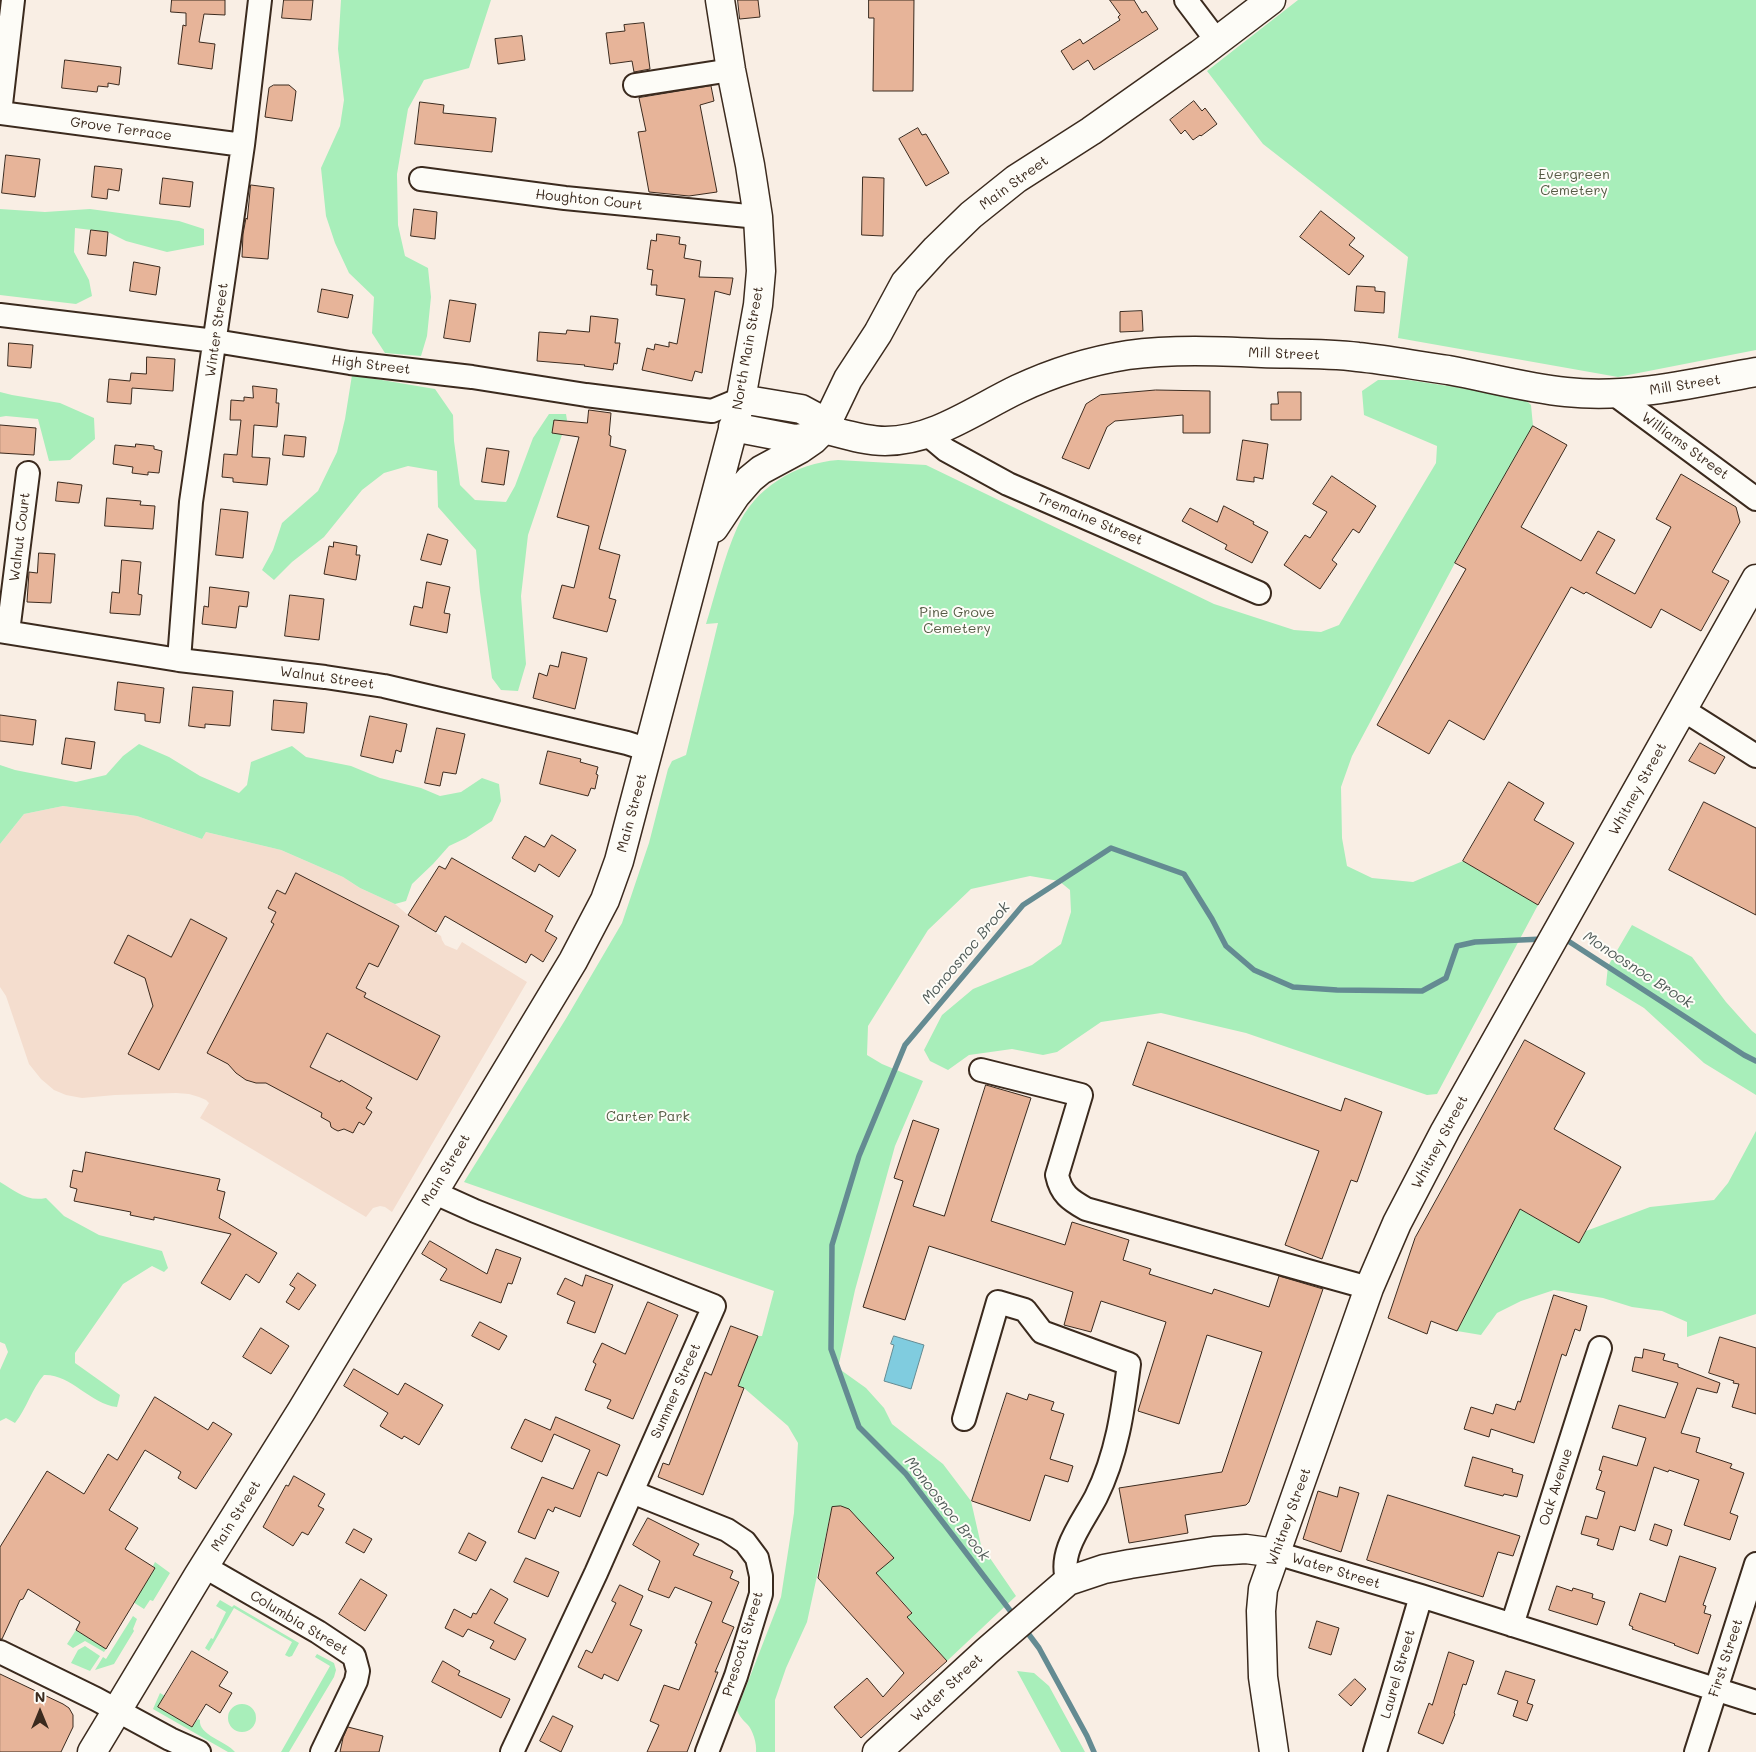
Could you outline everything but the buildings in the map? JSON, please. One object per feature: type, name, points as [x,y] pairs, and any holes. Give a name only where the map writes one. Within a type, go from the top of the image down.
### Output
[{"type":"main road","name":"North Main Street","points":[[702,545],[741,399],[758,305],[761,271],[758,217],[720,0]]},
{"type":"main road","name":"Main Street","points":[[824,429],[848,379],[878,333],[905,283],[971,215],[1016,179],[1091,131],[1271,0]]},
{"type":"main road","name":"Mill Street","points":[[824,429],[866,439],[885,441],[907,439],[927,434],[1017,390],[1059,373],[1127,355],[1173,352],[1229,351],[1357,357],[1451,371],[1565,392],[1614,394],[1682,386],[1756,372]]},
{"type":"main road","points":[[741,399],[801,409],[814,416],[824,429]]},
{"type":"main road","points":[[733,428],[795,439],[808,437],[824,429]]},
{"type":"main road","points":[[702,545],[736,495],[750,479],[761,470],[800,449],[824,429]]},
{"type":"main road","name":"Main Street","points":[[92,1752],[573,961],[595,921],[619,861],[702,545]]},
{"type":"main road","name":"Whitney Street","points":[[1274,1752],[1263,1677],[1261,1611],[1263,1589],[1369,1288],[1397,1223],[1436,1148],[1756,579]]},
{"type":"main road","name":"Water Street","points":[[877,1752],[987,1651],[1060,1588],[1104,1569],[1130,1564],[1206,1552],[1246,1550],[1276,1553]]},
{"type":"street","points":[[0,112],[13,0]]},
{"type":"street","name":"Winter Street","points":[[179,660],[191,502],[243,145],[260,0]]},
{"type":"street","points":[[1186,0],[1217,41]]},
{"type":"street","points":[[635,85],[731,70]]},
{"type":"street","name":"Grove Terrace","points":[[0,112],[243,145]]},
{"type":"street","name":"Houghton Court","points":[[421,179],[565,198],[758,217]]},
{"type":"street","name":"High Street","points":[[0,315],[215,341],[350,363],[472,377],[586,395],[712,410],[741,399]]},
{"type":"street","name":"Williams Street","points":[[1614,394],[1756,499]]},
{"type":"street","points":[[712,410],[733,428]]},
{"type":"street","name":"Tremaine Street","points":[[927,434],[946,450],[1008,484],[1259,593]]},
{"type":"street","name":"Walnut Court","points":[[4,631],[28,473]]},
{"type":"street","name":"Walnut Street","points":[[4,631],[179,660],[325,677],[384,686],[627,743],[649,750]]},
{"type":"street","points":[[1682,710],[1756,756]]},
{"type":"street","points":[[980,1070],[1081,1095],[1057,1175],[1060,1187],[1071,1201],[1086,1210],[1369,1288]]},
{"type":"street","name":"Summer Street","points":[[433,1192],[467,1208],[714,1306],[592,1582],[512,1752]]},
{"type":"street","points":[[964,1419],[998,1302],[1025,1310],[1042,1332],[1129,1364],[1122,1418],[1113,1455],[1096,1496],[1071,1541],[1060,1588]]},
{"type":"street","name":"Oak Avenue","points":[[1512,1625],[1600,1348]]},
{"type":"street","name":"Prescott Street","points":[[632,1492],[727,1530],[745,1542],[757,1558],[761,1576],[761,1594],[736,1676],[708,1752]]},
{"type":"street","name":"Water Street","points":[[1276,1553],[1421,1596],[1756,1702]]},
{"type":"street","name":"First Street","points":[[1696,1752],[1756,1564]]},
{"type":"street","name":"Columbia Street","points":[[206,1567],[318,1632],[354,1656],[358,1671],[356,1681],[322,1752]]},
{"type":"street","name":"Laurel Street","points":[[1375,1752],[1421,1596]]},
{"type":"street","points":[[0,1652],[199,1752]]},
{"type":"shaded area","points":[[63,806],[137,816],[202,839],[206,832],[281,850],[343,877],[360,888],[395,904],[408,915],[441,936],[445,945],[457,950],[462,942],[527,982],[392,1212],[380,1206],[373,1208],[366,1217],[200,1118],[209,1103],[199,1097],[176,1093],[82,1098],[66,1095],[54,1090],[41,1079],[29,1064],[6,996],[0,987],[0,844],[24,814]]},
{"type":"green space","points":[[341,0],[491,0],[469,68],[424,80],[408,109],[397,174],[398,225],[405,256],[428,268],[431,297],[427,336],[421,356],[385,353],[372,333],[374,297],[349,273],[335,243],[326,216],[321,168],[340,126],[344,100],[338,49]]},
{"type":"green space","name":"Evergreen Cemetery","points":[[1298,0],[1756,0],[1756,350],[1618,377],[1398,338],[1408,257],[1263,144],[1207,71]]},
{"type":"green space","points":[[0,209],[45,212],[90,209],[179,221],[204,229],[204,245],[167,252],[126,241],[108,232],[75,228],[74,252],[89,280],[92,296],[76,304],[0,295]]},
{"type":"green space","points":[[352,375],[435,389],[453,415],[454,441],[460,485],[475,500],[506,502],[515,486],[533,438],[549,414],[566,414],[567,420],[528,535],[521,596],[526,664],[518,691],[501,690],[492,678],[476,550],[438,507],[437,471],[408,466],[384,473],[362,490],[324,537],[292,562],[274,580],[262,570],[273,550],[282,523],[318,491],[337,452],[345,419]]},
{"type":"green space","points":[[1378,380],[1408,380],[1522,397],[1531,405],[1533,426],[1455,563],[1352,756],[1341,787],[1342,838],[1347,866],[1372,878],[1413,882],[1463,861],[1538,905],[1437,1094],[1427,1095],[1246,1033],[1161,1013],[1101,1022],[1057,1052],[1043,1055],[1012,1049],[969,1055],[948,1070],[930,1061],[924,1050],[942,1015],[973,989],[1032,965],[1061,944],[1071,912],[1070,890],[1059,881],[1030,876],[971,889],[928,930],[868,1026],[867,1055],[882,1064],[923,1081],[895,1146],[855,1290],[838,1368],[866,1388],[884,1408],[892,1424],[943,1464],[971,1501],[981,1545],[1016,1596],[947,1661],[907,1617],[912,1612],[876,1573],[893,1557],[849,1509],[832,1507],[807,1622],[786,1668],[775,1700],[775,1752],[756,1752],[753,1733],[737,1710],[781,1597],[794,1513],[798,1443],[788,1426],[744,1388],[738,1386],[758,1336],[762,1336],[774,1291],[464,1182],[567,1017],[622,923],[649,843],[668,769],[672,761],[686,755],[718,623],[706,624],[732,539],[744,514],[765,490],[792,472],[807,466],[838,460],[926,465],[1214,604],[1294,630],[1321,632],[1339,625],[1436,463],[1437,446],[1364,415],[1362,391]]},
{"type":"green space","points":[[0,392],[60,403],[94,418],[95,439],[70,460],[49,461],[38,419],[0,417]]},
{"type":"green space","points":[[139,744],[169,757],[200,776],[239,793],[247,785],[251,762],[292,746],[306,757],[351,766],[380,778],[421,788],[440,796],[461,792],[482,778],[499,784],[501,801],[492,821],[466,838],[449,846],[412,884],[406,901],[395,904],[360,888],[343,877],[281,850],[206,832],[202,839],[137,816],[63,806],[24,814],[0,844],[0,765],[15,770],[76,782],[106,775],[123,756]]},
{"type":"green space","points":[[1632,925],[1692,957],[1726,1002],[1756,1034],[1756,1095],[1704,1063],[1644,1008],[1606,985],[1608,966]]},
{"type":"green space","points":[[1756,1131],[1756,1314],[1687,1337],[1687,1322],[1662,1311],[1632,1307],[1603,1298],[1554,1290],[1521,1301],[1497,1313],[1481,1335],[1457,1331],[1520,1209],[1579,1243],[1586,1231],[1650,1207],[1714,1200],[1728,1183]]},
{"type":"green space","points":[[0,1182],[27,1197],[46,1198],[64,1216],[99,1235],[162,1251],[168,1268],[164,1272],[152,1266],[123,1284],[75,1353],[75,1363],[120,1395],[117,1407],[98,1401],[63,1379],[44,1375],[15,1423],[6,1418],[0,1421],[0,1370],[8,1352],[5,1344],[0,1342]]},
{"type":"green space","points":[[155,1562],[170,1573],[153,1601],[150,1600],[144,1609],[133,1602],[155,1568],[153,1566]]},
{"type":"green space","points":[[220,1600],[232,1607],[234,1605],[299,1643],[292,1656],[285,1655],[292,1642],[234,1608],[209,1651],[205,1648],[211,1638],[213,1639],[226,1612],[216,1606]]},
{"type":"green space","points":[[133,1616],[137,1619],[134,1631],[114,1664],[95,1670],[103,1657],[106,1659]]},
{"type":"green space","points":[[76,1630],[106,1649],[104,1652],[85,1641],[73,1648],[67,1644]]},
{"type":"green space","points":[[85,1646],[100,1656],[90,1671],[71,1663],[78,1650]]},
{"type":"green space","points":[[317,1654],[334,1663],[336,1670],[334,1677],[289,1752],[281,1752],[330,1666],[315,1657]]},
{"type":"green space","points":[[1017,1671],[1034,1673],[1049,1686],[1085,1752],[1061,1752]]},
{"type":"green space","points":[[160,1693],[165,1696],[159,1707],[192,1727],[198,1719],[200,1720],[203,1730],[235,1752],[228,1752],[153,1709]]},
{"type":"green space","points":[[242,1704],[252,1708],[256,1718],[252,1728],[242,1732],[232,1728],[228,1718],[232,1708]]},
{"type":"water","points":[[894,1336],[924,1345],[911,1389],[884,1381],[894,1345],[891,1344]]},
{"type":"waterway","name":"Monoosnoc Brook","points":[[1015,1617],[906,1474],[859,1427],[831,1349],[832,1245],[859,1156],[905,1045],[1023,905],[1111,848],[1184,874],[1212,919],[1226,946],[1254,970],[1293,987],[1337,990],[1422,991],[1446,978],[1457,946],[1475,942],[1543,939]]},
{"type":"waterway","name":"Monoosnoc Brook","points":[[1562,937],[1756,1061]]},
{"type":"waterway","name":"Monoosnoc Brook","points":[[1024,1628],[1039,1648],[1094,1752]]},
{"type":"park label","name":"Pine Grove Cemetery","points":[[957,622]]},
{"type":"park label","name":"Carter Park","points":[[648,1117]]}]
